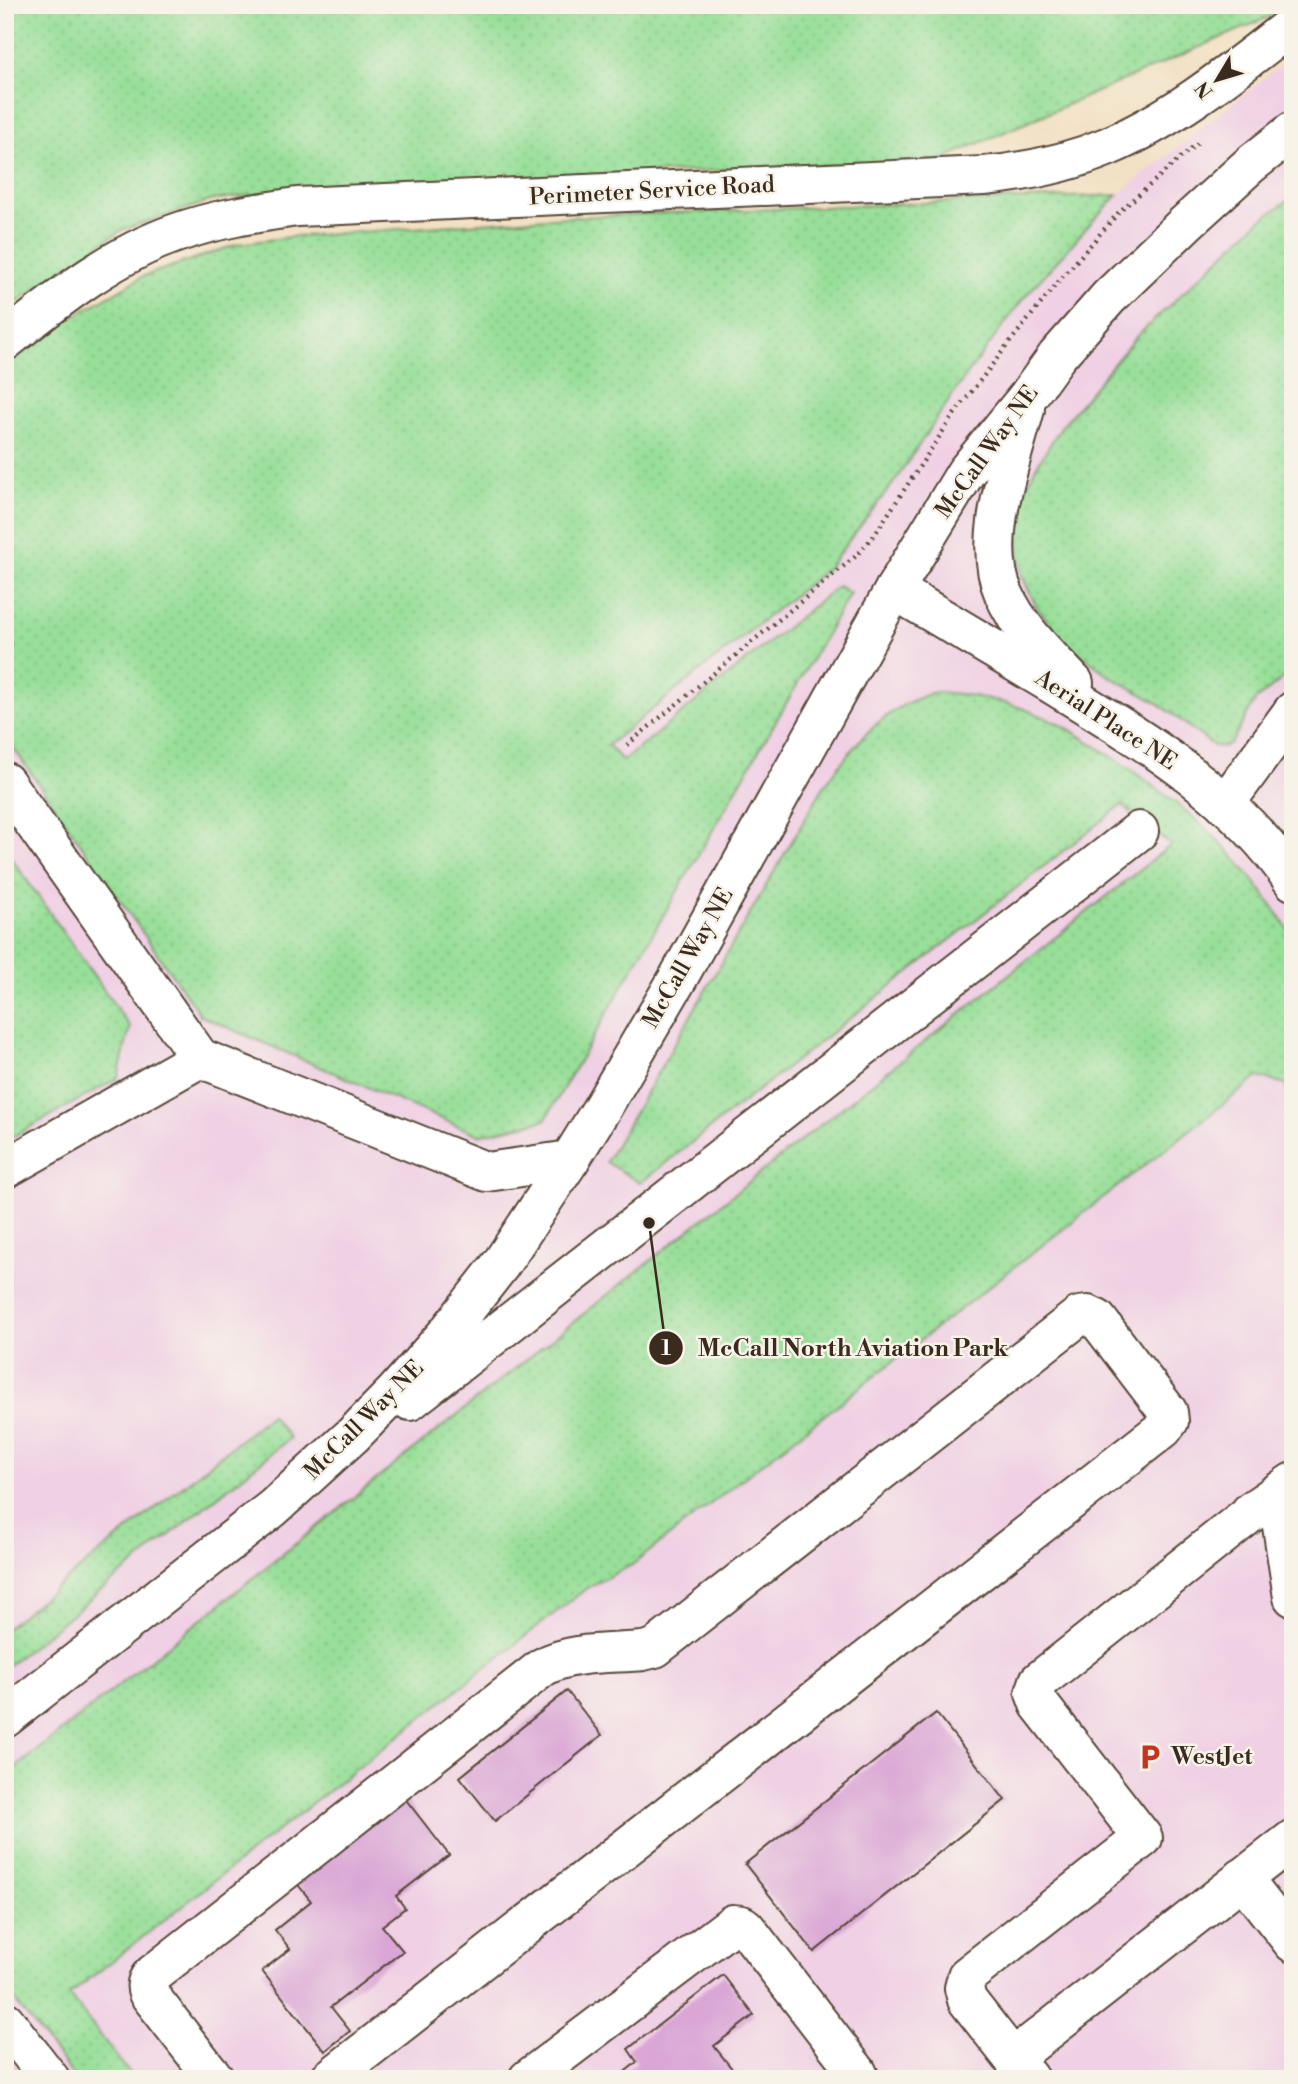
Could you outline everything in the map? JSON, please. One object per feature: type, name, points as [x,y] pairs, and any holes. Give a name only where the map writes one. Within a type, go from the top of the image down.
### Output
[{"type":"street","name":"Perimeter Service Road","points":[[5,341],[109,264],[141,247],[216,221],[258,213],[297,207],[984,176],[1017,173],[1067,161],[1108,147],[1183,106],[1293,24]]},
{"type":"street","name":"McCall Way NE","points":[[5,1718],[273,1508],[353,1435],[448,1332],[500,1264],[570,1160],[677,980],[894,590],[966,472],[1057,356],[1109,297],[1214,197],[1293,131]]},
{"type":"street","points":[[1028,396],[996,527],[997,572],[1003,594],[1029,634],[1104,716]]},
{"type":"street","name":"Aerial Place NE","points":[[894,590],[1104,716],[1187,773],[1254,831],[1293,881]]},
{"type":"street","points":[[1225,804],[1293,711]]},
{"type":"street","points":[[5,782],[200,1058],[487,1172],[570,1160]]},
{"type":"street","points":[[273,1508],[1139,831]]},
{"type":"street","points":[[5,1169],[200,1058]]},
{"type":"street","points":[[215,2079],[148,1993],[147,1980],[153,1974],[543,1667],[569,1657],[655,1648],[1079,1316],[1088,1315],[1097,1319],[1168,1412],[1169,1421],[1163,1429],[329,2079]]},
{"type":"street","points":[[1293,1597],[1279,1504],[1043,1676],[1036,1686],[1036,1699],[1039,1704],[1143,1839],[967,1976],[964,1988],[967,2000],[1022,2073],[1242,1878],[1293,1839]]},
{"type":"street","points":[[1242,1878],[1293,1943]]},
{"type":"street","points":[[528,2079],[733,1924],[746,1928],[860,2079]]},
{"type":"street","points":[[5,2021],[50,2079]]},
{"type":"path","points":[[627,745],[856,556],[873,537],[953,416],[1060,280],[1120,211],[1208,134]]},
{"type":"shaded area","points":[[1293,55],[1293,2079],[5,2079],[5,368],[65,321],[144,276],[238,244],[290,237],[548,218],[1118,195]]},
{"type":"green space","points":[[5,5],[1290,5],[1283,11],[938,161],[303,188],[213,200],[122,230],[41,284],[5,312]]},
{"type":"green space","points":[[1118,195],[1023,299],[955,391],[895,481],[827,569],[608,745],[623,761],[838,586],[850,593],[545,1120],[479,1135],[201,1016],[5,736],[5,367],[65,321],[144,276],[238,244],[290,237],[548,218]]},
{"type":"green space","points":[[1293,197],[1293,670],[1255,701],[1231,743],[1224,747],[1214,746],[1158,703],[1109,676],[1069,645],[1037,608],[1022,576],[1017,538],[1020,504],[1034,470],[1061,427],[1135,338],[1259,221]]},
{"type":"green space","points":[[935,692],[963,694],[1004,703],[1031,711],[1073,732],[1140,776],[1199,822],[1251,877],[1293,939],[1293,1131],[1286,1084],[1258,1077],[632,1565],[588,1587],[69,1995],[134,2079],[76,2079],[5,1988],[5,1776],[1171,845],[1122,805],[640,1183],[606,1162],[832,775],[856,745],[883,719],[916,699]]},
{"type":"green space","points":[[5,849],[130,1027],[118,1078],[5,1141]]},
{"type":"green space","points":[[271,1415],[290,1438],[5,1668],[5,1629]]},
{"type":"building","points":[[567,1691],[602,1735],[495,1821],[460,1777]]},
{"type":"building","points":[[936,1713],[1005,1800],[814,1952],[745,1864]]},
{"type":"building","points":[[403,1796],[449,1855],[396,1896],[405,1908],[382,1926],[403,1951],[331,2007],[350,2031],[325,2051],[262,1971],[290,1949],[275,1930],[311,1901],[295,1881]]},
{"type":"building","points":[[723,1975],[754,2015],[714,2046],[740,2079],[616,2079],[637,2062],[628,2049]]},
{"type":"place","name":"McCall North Aviation Park","points":[[649,1223]]},
{"type":"place","name":"WestJet","points":[[1150,1757]]}]
